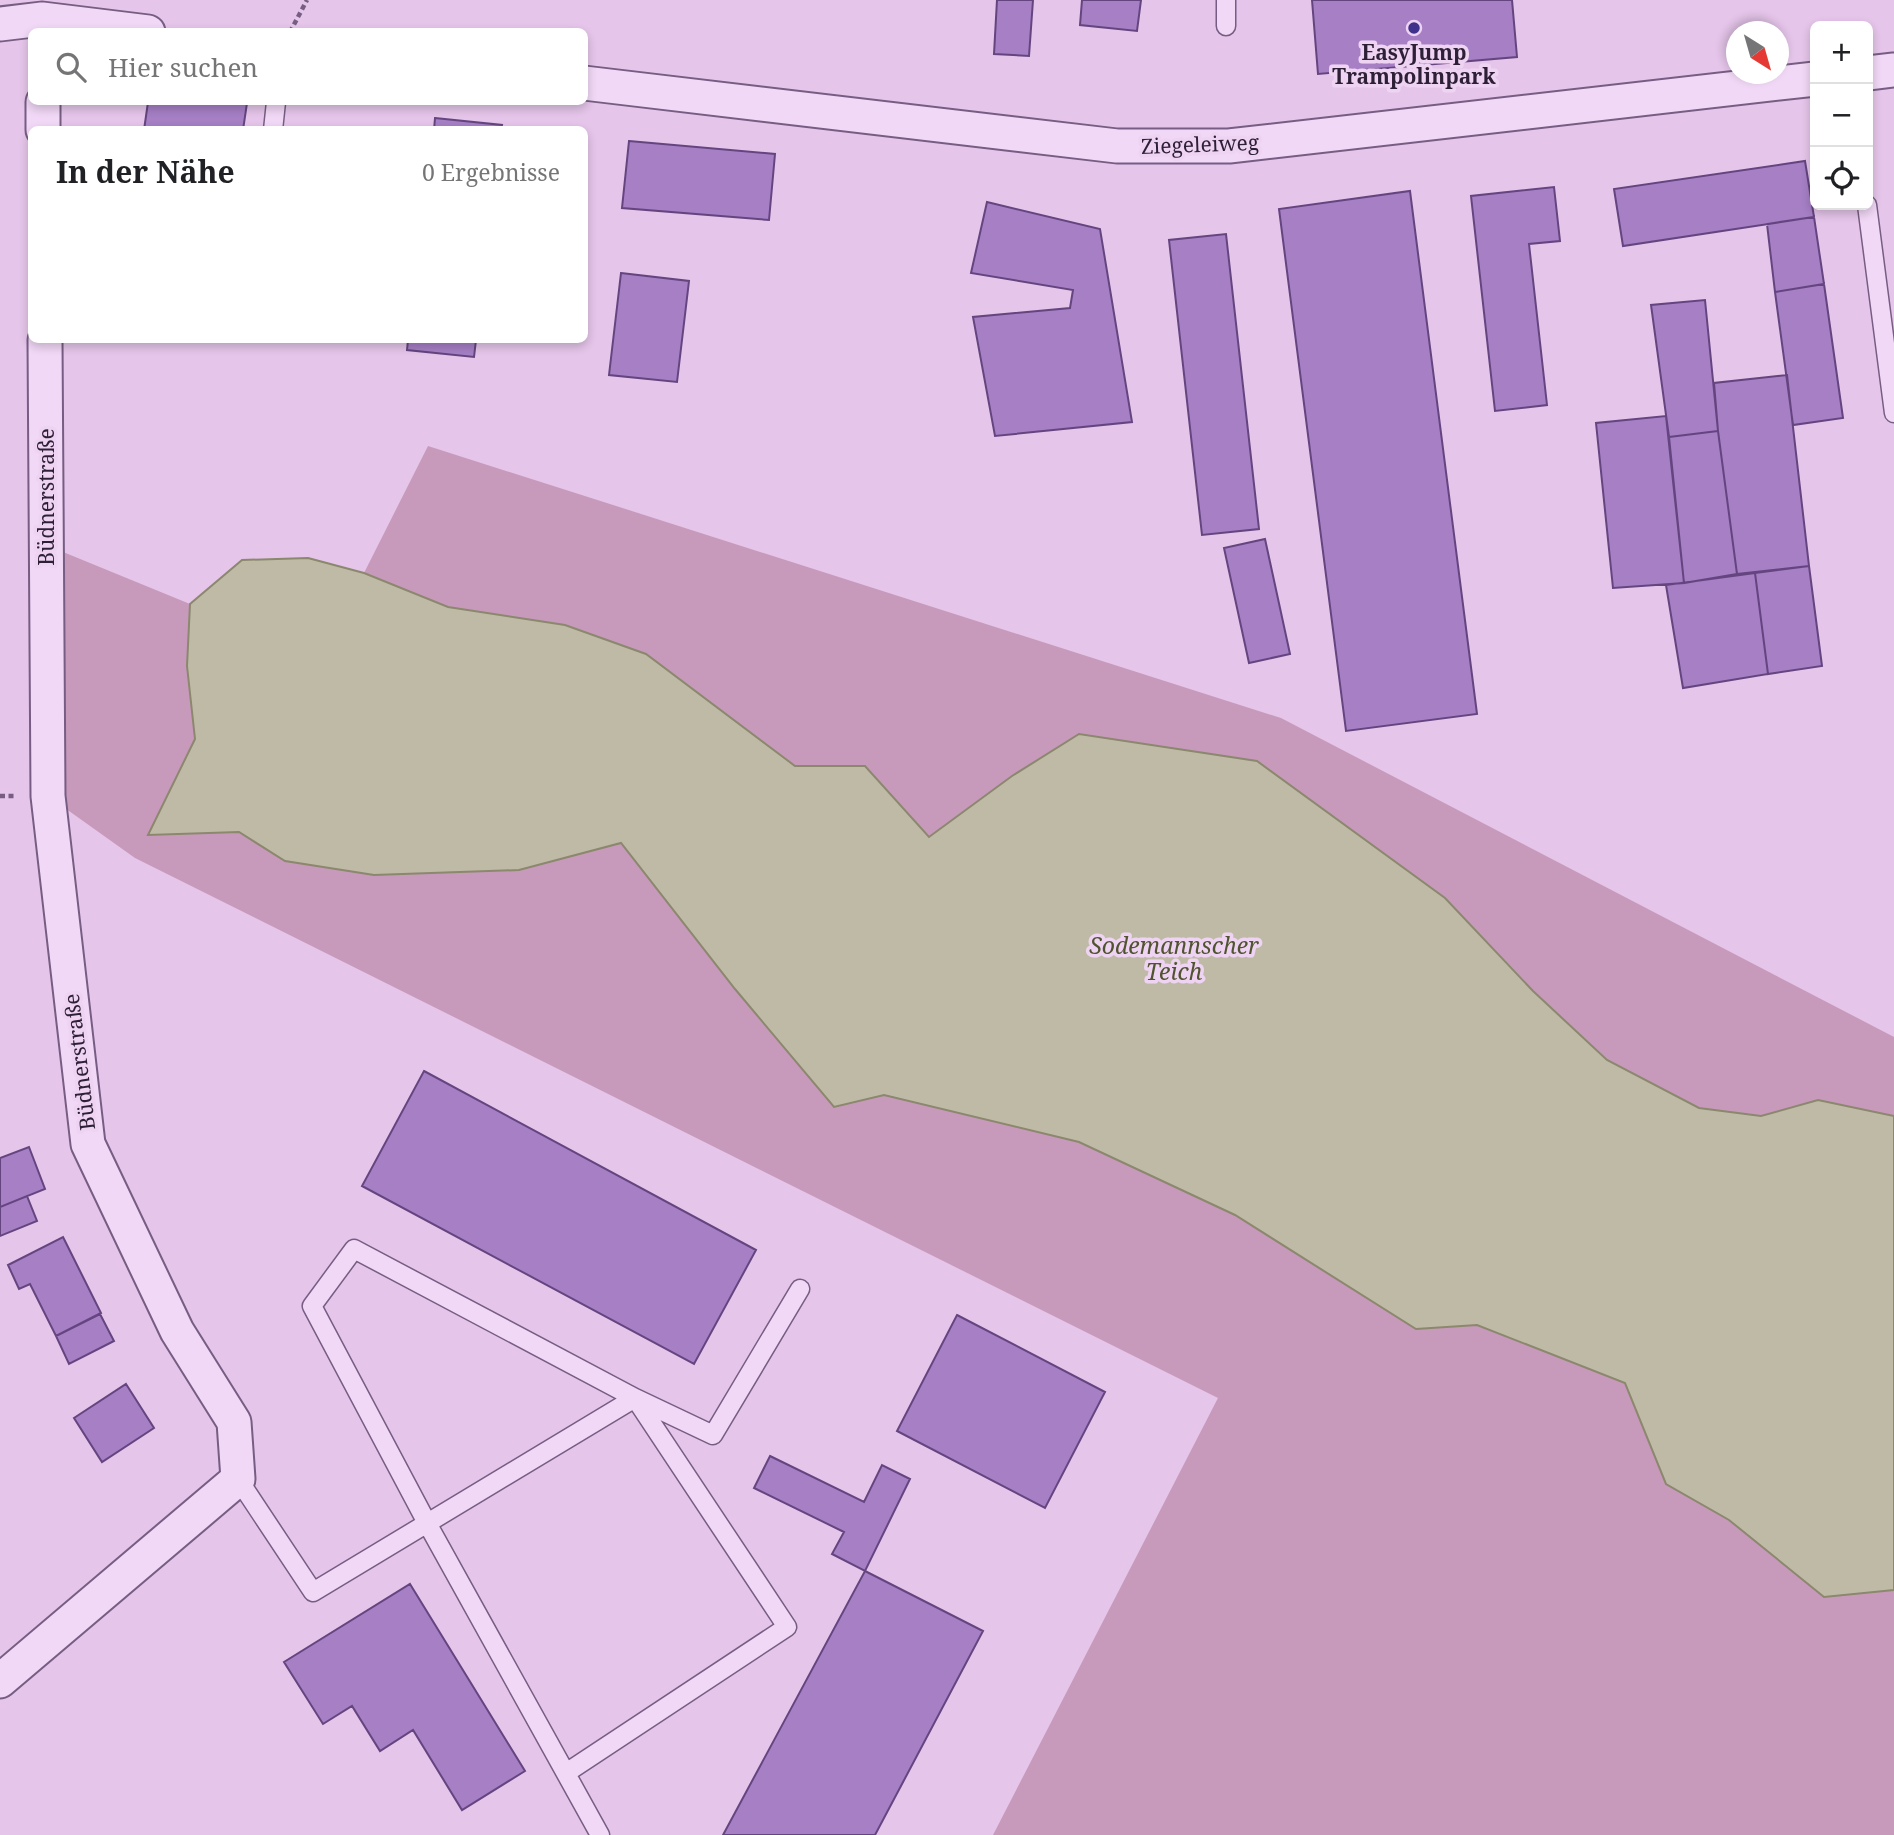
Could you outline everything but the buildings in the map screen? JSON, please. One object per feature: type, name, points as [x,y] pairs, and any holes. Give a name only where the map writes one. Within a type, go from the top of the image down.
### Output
[{"type":"street","points":[[0,24],[42,17],[120,28]]},
{"type":"street","points":[[1873,72],[1894,70]]},
{"type":"street","name":"Ziegeleiweg","points":[[588,83],[1117,146],[1229,146],[1810,80]]},
{"type":"street","points":[[43,105],[43,126]]},
{"type":"street","name":"Büdnerstraße","points":[[45,343],[48,796],[88,1144],[177,1331],[234,1422],[238,1479]]},
{"type":"street","points":[[0,1681],[238,1479]]},
{"type":"lane","points":[[1226,0],[1226,26]]},
{"type":"lane","points":[[273,126],[276,105]]},
{"type":"lane","points":[[1868,210],[1894,413]]},
{"type":"lane","points":[[600,1835],[427,1523],[312,1306],[354,1249],[635,1398],[713,1435],[800,1289]]},
{"type":"lane","points":[[238,1479],[313,1592],[635,1398]]},
{"type":"lane","points":[[566,1773],[787,1627],[635,1398]]},
{"type":"path","points":[[292,28],[307,0]]},
{"type":"shaded area","points":[[428,446],[1281,718],[1894,1037],[1894,1116],[1818,1100],[1761,1116],[1699,1108],[1607,1060],[1533,991],[1079,734],[1012,776],[929,837],[865,766],[795,766],[646,654],[565,625],[448,607],[364,573]]},
{"type":"shaded area","points":[[46,545],[190,604],[187,666],[195,739],[149,835],[240,832],[285,861],[519,870],[621,842],[735,989],[834,1107],[884,1095],[1079,1142],[1235,1215],[1416,1329],[1477,1325],[1626,1383],[1666,1484],[1729,1520],[1824,1597],[1894,1590],[1894,1835],[993,1835],[1218,1398],[135,858],[48,796]]},
{"type":"water","name":"Sodemannscher Teich","points":[[308,558],[364,573],[448,607],[565,625],[646,654],[795,766],[865,766],[929,837],[1012,776],[1079,734],[1257,761],[1445,898],[1533,991],[1607,1060],[1699,1108],[1761,1116],[1818,1100],[1894,1116],[1894,1590],[1824,1597],[1729,1520],[1666,1484],[1625,1383],[1477,1325],[1416,1329],[1235,1215],[1079,1142],[884,1095],[834,1107],[735,989],[621,843],[519,870],[374,875],[285,861],[239,832],[148,835],[195,739],[187,666],[190,604],[242,560]]},
{"type":"place","name":"EasyJump Trampolinpark","points":[[1414,28]]}]
